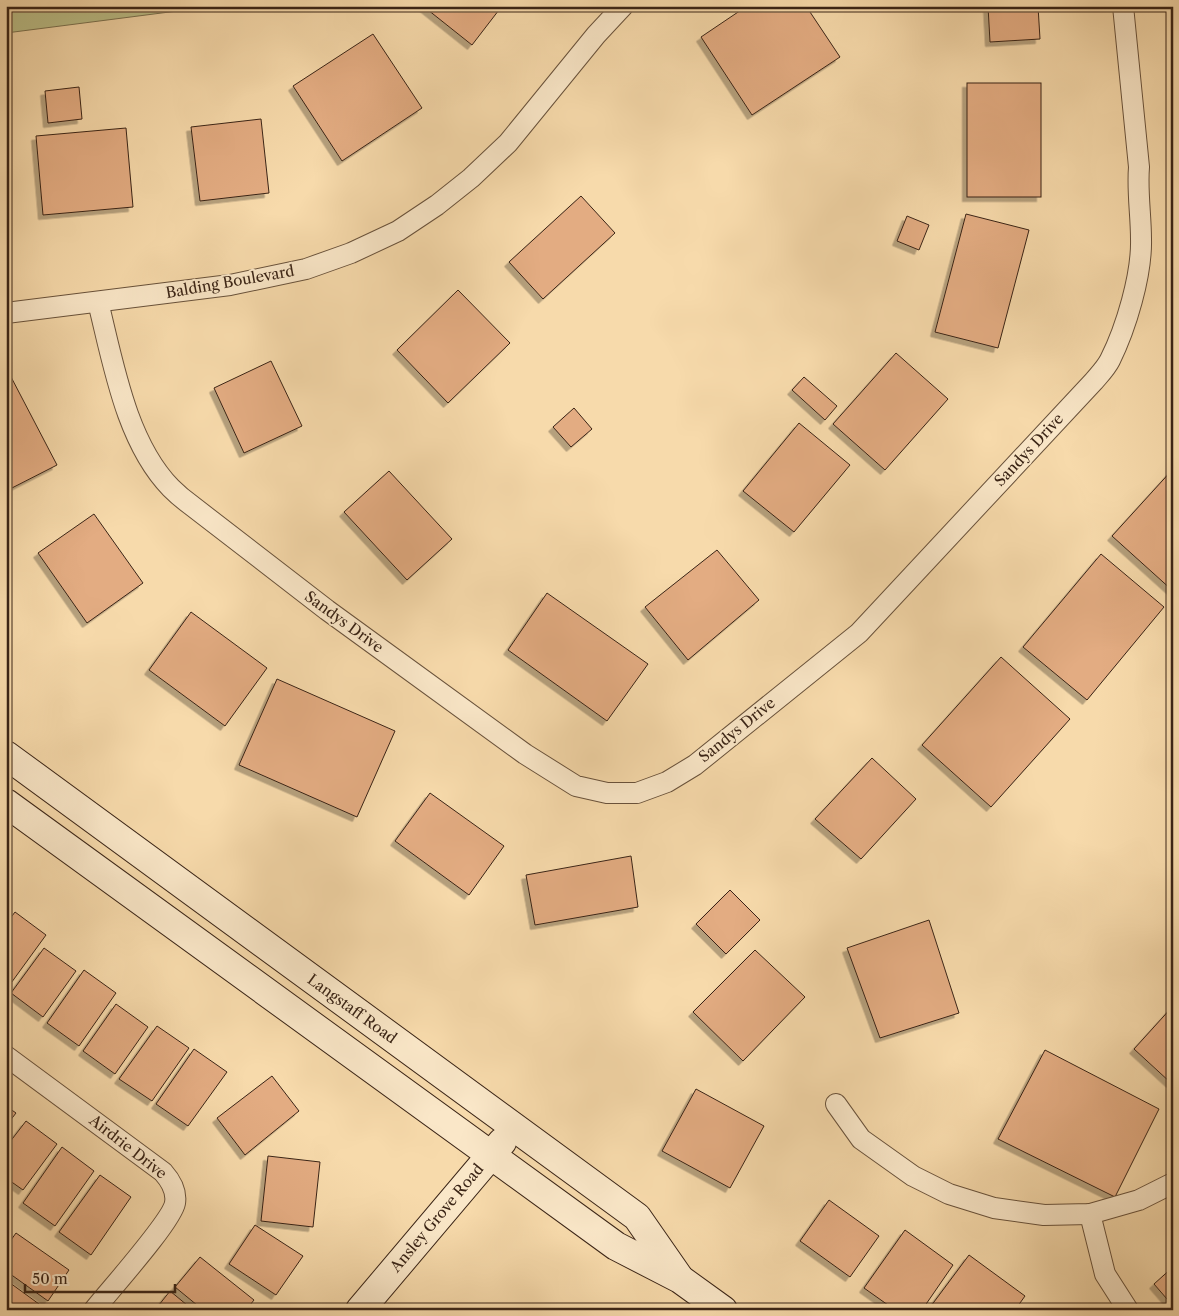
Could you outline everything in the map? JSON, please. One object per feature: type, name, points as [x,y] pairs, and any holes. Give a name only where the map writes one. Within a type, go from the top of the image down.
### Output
[{"type":"main road","name":"Langstaff Road","points":[[6,755],[637,1217],[680,1279]]},
{"type":"main road","name":"Langstaff Road","points":[[6,803],[616,1246],[680,1279],[724,1310]]},
{"type":"main road","name":"Ansley Grove Road","points":[[360,1310],[515,1128]]},
{"type":"street","name":"Balding Boulevard","points":[[6,313],[230,285],[306,268],[351,253],[398,231],[471,178],[508,143],[596,35],[623,6]]},
{"type":"street","name":"Sandys Drive","points":[[98,302],[114,368],[130,420],[150,461],[170,487],[327,610],[525,754],[576,786],[607,793],[637,793],[667,782],[695,765],[859,633],[1094,381],[1109,362],[1122,334],[1139,272],[1141,240],[1137,190],[1139,167],[1123,6]]},
{"type":"street","name":"Airdrie Drive","points":[[6,1056],[163,1172],[171,1182],[175,1204],[164,1223],[94,1310]]},
{"type":"street","points":[[836,1104],[861,1139],[913,1176],[949,1194],[994,1208],[1044,1215],[1090,1214],[1139,1200],[1173,1183]]},
{"type":"street","points":[[1090,1214],[1105,1274],[1128,1310]]},
{"type":"green space","points":[[6,6],[216,6],[6,33]]},
{"type":"building","points":[[423,6],[502,6],[472,45]]},
{"type":"building","points":[[747,6],[806,6],[840,57],[752,115],[701,37]]},
{"type":"building","points":[[988,6],[1038,6],[1040,39],[990,42]]},
{"type":"building","points":[[373,34],[422,108],[342,161],[293,86]]},
{"type":"building","points":[[967,83],[1041,83],[1041,197],[967,197]]},
{"type":"building","points":[[79,87],[82,119],[48,123],[45,91]]},
{"type":"building","points":[[261,119],[269,193],[200,201],[191,127]]},
{"type":"building","points":[[126,128],[133,207],[43,215],[36,136]]},
{"type":"building","points":[[581,196],[615,233],[543,299],[509,262]]},
{"type":"building","points":[[966,214],[1029,230],[998,348],[935,332]]},
{"type":"building","points":[[907,216],[929,225],[919,250],[897,241]]},
{"type":"building","points":[[458,290],[510,343],[448,403],[397,350]]},
{"type":"building","points":[[896,353],[948,399],[885,470],[833,424]]},
{"type":"building","points":[[271,361],[302,426],[244,453],[214,388]]},
{"type":"building","points":[[10,375],[57,465],[6,491],[6,377]]},
{"type":"building","points":[[804,377],[837,406],[825,420],[792,390]]},
{"type":"building","points":[[574,408],[592,429],[571,447],[553,427]]},
{"type":"building","points":[[799,423],[850,465],[794,532],[743,491]]},
{"type":"building","points":[[1173,469],[1173,591],[1112,536]]},
{"type":"building","points":[[389,471],[452,539],[407,580],[344,512]]},
{"type":"building","points":[[94,514],[143,583],[87,623],[38,553]]},
{"type":"building","points":[[717,550],[759,600],[688,660],[645,607]]},
{"type":"building","points":[[1101,554],[1164,607],[1087,700],[1023,647]]},
{"type":"building","points":[[547,593],[648,664],[607,721],[508,650]]},
{"type":"building","points":[[191,612],[267,668],[225,726],[149,670]]},
{"type":"building","points":[[1001,657],[1070,719],[991,807],[922,745]]},
{"type":"building","points":[[277,679],[395,731],[357,817],[239,765]]},
{"type":"building","points":[[872,758],[916,799],[861,859],[815,819]]},
{"type":"building","points":[[430,793],[504,846],[469,895],[395,841]]},
{"type":"building","points":[[631,856],[638,907],[535,925],[526,875]]},
{"type":"building","points":[[730,890],[760,920],[726,954],[696,924]]},
{"type":"building","points":[[15,912],[46,935],[6,990],[6,924]]},
{"type":"building","points":[[929,920],[959,1013],[880,1038],[847,948]]},
{"type":"building","points":[[44,948],[76,971],[43,1017],[11,993]]},
{"type":"building","points":[[755,950],[805,997],[743,1061],[693,1012]]},
{"type":"building","points":[[84,970],[116,993],[79,1046],[47,1023]]},
{"type":"building","points":[[116,1004],[148,1027],[115,1074],[83,1051]]},
{"type":"building","points":[[1173,1006],[1173,1081],[1171,1083],[1134,1049]]},
{"type":"building","points":[[157,1026],[189,1048],[152,1101],[119,1079]]},
{"type":"building","points":[[194,1049],[227,1072],[188,1126],[156,1104]]},
{"type":"building","points":[[1045,1050],[1159,1109],[1115,1197],[998,1139]]},
{"type":"building","points":[[272,1076],[299,1111],[245,1155],[217,1118]]},
{"type":"building","points":[[696,1089],[764,1126],[730,1188],[662,1151]]},
{"type":"building","points":[[6,1106],[16,1113],[6,1126]]},
{"type":"building","points":[[26,1121],[57,1144],[23,1190],[6,1178],[6,1147]]},
{"type":"building","points":[[62,1147],[94,1171],[55,1226],[23,1203]]},
{"type":"building","points":[[268,1156],[320,1162],[313,1227],[261,1221]]},
{"type":"building","points":[[100,1175],[131,1197],[91,1255],[59,1232]]},
{"type":"building","points":[[829,1200],[879,1236],[850,1277],[800,1241]]},
{"type":"building","points":[[255,1225],[303,1256],[276,1295],[229,1264]]},
{"type":"building","points":[[905,1230],[953,1265],[922,1310],[895,1310],[864,1288]]},
{"type":"building","points":[[16,1233],[69,1270],[48,1301],[6,1271],[6,1247]]},
{"type":"building","points":[[969,1255],[1025,1296],[1015,1310],[928,1310]]},
{"type":"building","points":[[200,1257],[254,1300],[246,1310],[203,1310],[175,1287]]},
{"type":"building","points":[[1173,1267],[1173,1306],[1154,1284]]},
{"type":"building","points":[[6,1280],[39,1304],[35,1310],[6,1310]]},
{"type":"building","points":[[170,1291],[193,1310],[155,1310]]}]
